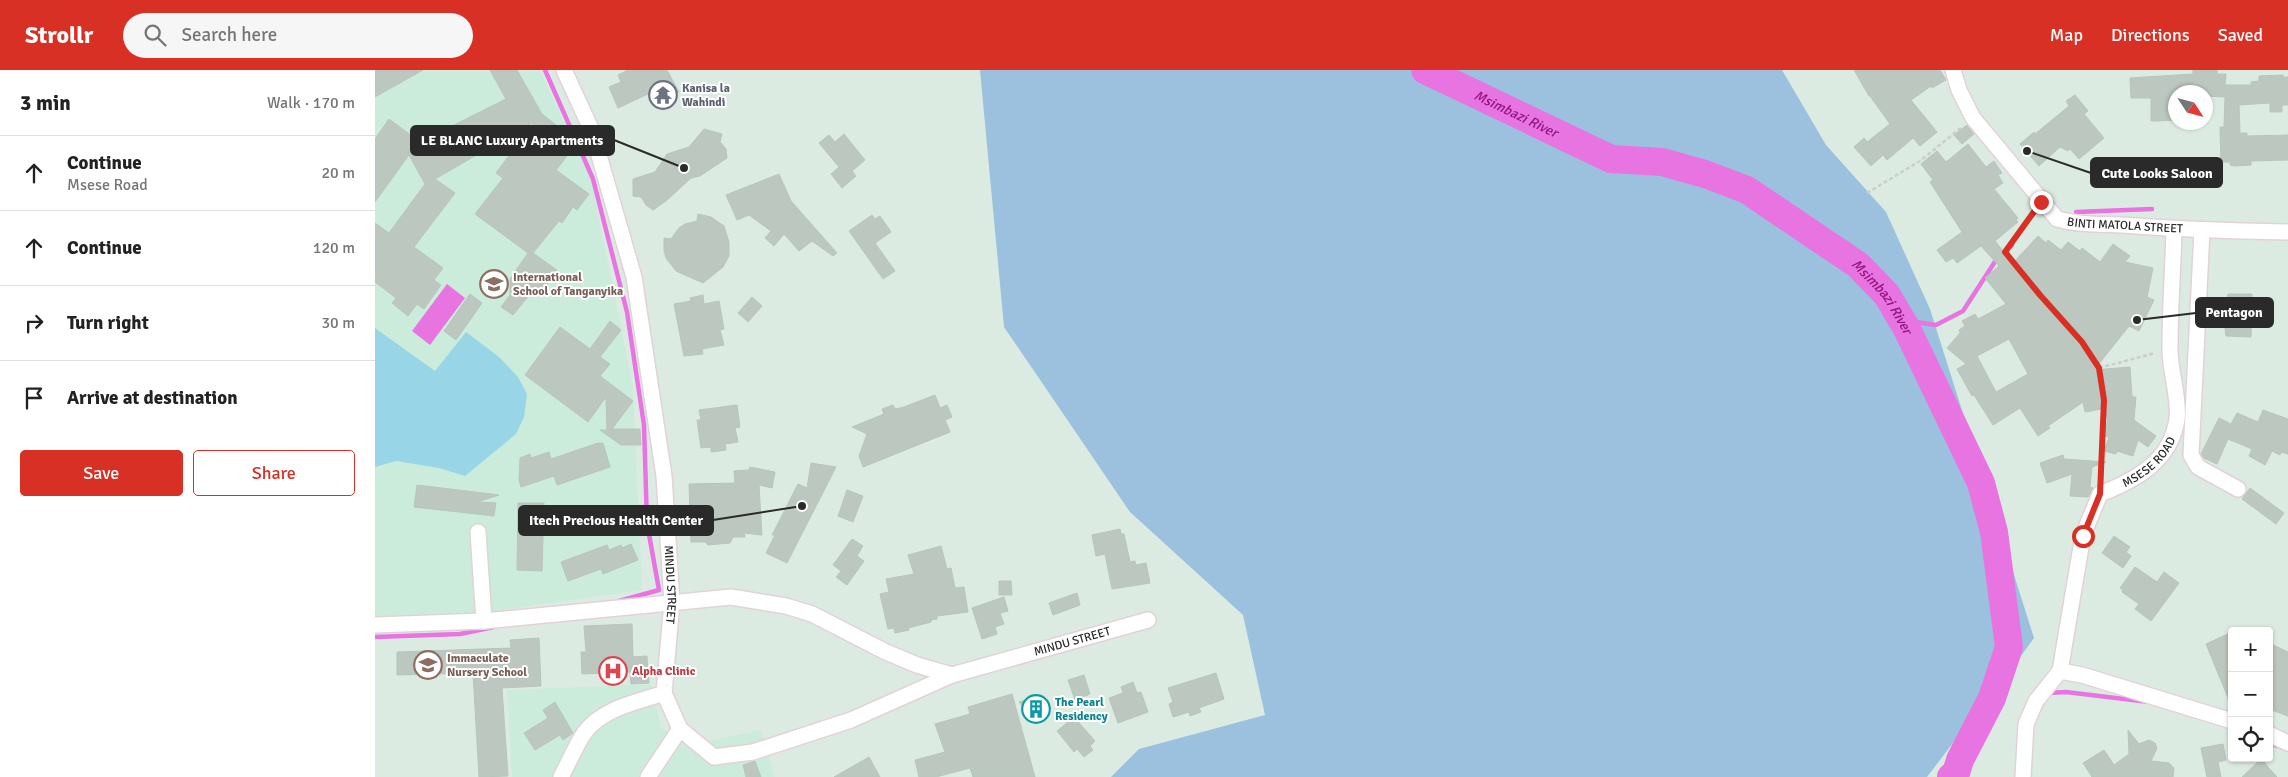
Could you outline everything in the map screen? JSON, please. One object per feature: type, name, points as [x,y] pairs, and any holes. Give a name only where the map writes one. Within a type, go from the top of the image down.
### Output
[{"type":"street","name":"MINDU STREET","points":[[564,70],[591,131],[634,276],[664,476],[672,602],[664,693],[680,729],[714,757],[753,752],[851,720],[952,675],[1148,620]]},
{"type":"street","name":"BINTI MATOLA STREET","points":[[1953,70],[1959,90],[1973,118],[2057,219],[2077,225],[2103,224],[2174,229],[2288,232]]},
{"type":"street","name":"MSESE ROAD","points":[[2100,494],[2129,482],[2150,469],[2169,446],[2177,418],[2169,349],[2174,229]]},
{"type":"street","points":[[2202,230],[2191,455],[2198,467],[2238,489]]},
{"type":"street","points":[[2023,777],[2027,724],[2036,701],[2060,671],[2083,536],[2100,494]]},
{"type":"street","points":[[478,532],[484,621]]},
{"type":"street","points":[[375,625],[484,621],[731,597],[786,606],[829,621],[887,652],[917,665],[952,675]]},
{"type":"street","points":[[2060,671],[2081,675],[2228,720]]},
{"type":"street","points":[[561,777],[585,732],[596,722],[621,706],[664,693]]},
{"type":"street","points":[[648,777],[680,729]]},
{"type":"street","points":[[2273,736],[2288,743]]},
{"type":"path","points":[[1867,193],[1920,161],[1973,118]]},
{"type":"path","points":[[2041,202],[2005,252],[2035,290],[2082,342],[2099,368],[2104,400],[2100,494]]},
{"type":"path","points":[[2099,368],[2169,349]]},
{"type":"shaded area","name":"International School of Tanganyika","points":[[375,70],[540,70],[592,183],[633,386],[642,590],[465,615],[375,617]]},
{"type":"shaded area","points":[[980,70],[1782,70],[1826,145],[1886,212],[1930,309],[2034,638],[1927,777],[1111,777],[1139,749],[1265,715],[1243,615],[1130,512],[1004,327]]},
{"type":"shaded area","points":[[447,284],[465,298],[430,345],[412,331]]},
{"type":"shaded area","points":[[375,328],[435,371],[466,332],[499,357],[518,377],[527,394],[524,417],[516,434],[465,476],[439,468],[396,461],[375,467]]},
{"type":"shaded area","points":[[651,684],[661,728],[690,745],[761,730],[775,777],[512,777],[507,690]]},
{"type":"building","points":[[375,70],[423,70],[375,97]]},
{"type":"building","points":[[490,70],[517,70],[542,114],[578,142],[556,170],[589,194],[577,210],[573,207],[562,223],[559,221],[533,253],[557,270],[542,293],[535,288],[513,315],[501,307],[510,295],[510,279],[528,253],[475,214],[503,178],[496,173],[534,122],[435,179],[455,193],[414,247],[443,268],[434,280],[441,285],[424,309],[417,304],[408,316],[392,303],[396,298],[375,282],[375,223],[389,233],[425,184],[409,155],[375,202],[375,139],[389,119],[412,136],[422,131],[426,139],[506,99]]},
{"type":"building","points":[[628,70],[667,70],[679,92],[655,106],[648,94],[618,108],[609,87],[621,82],[618,75]]},
{"type":"building","points":[[1854,70],[1940,70],[1946,80],[1932,88],[1931,86],[1911,100],[1937,132],[1920,146],[1913,138],[1887,160],[1883,155],[1871,166],[1854,147],[1864,138],[1867,142],[1890,124],[1869,96]]},
{"type":"building","points":[[2193,70],[2217,70],[2217,74],[2226,74],[2225,85],[2251,85],[2251,82],[2259,81],[2259,76],[2283,75],[2283,77],[2288,77],[2288,105],[2282,105],[2282,112],[2270,112],[2270,103],[2239,105],[2240,133],[2247,133],[2247,136],[2288,135],[2288,160],[2251,161],[2251,165],[2234,166],[2230,165],[2230,162],[2221,162],[2220,127],[2224,127],[2225,97],[2213,96],[2213,85],[2168,85],[2168,120],[2151,121],[2151,98],[2131,98],[2130,78],[2193,74]]},
{"type":"building","points":[[2075,95],[2088,111],[2084,114],[2104,138],[2079,159],[2070,149],[2068,151],[2060,147],[2039,166],[2020,144],[2069,106],[2066,101]]},
{"type":"building","points":[[1967,125],[1974,134],[1962,144],[1954,135]]},
{"type":"building","points":[[704,129],[722,134],[720,142],[726,149],[727,158],[700,176],[691,178],[653,210],[646,205],[641,197],[633,196],[633,179],[655,172],[667,154],[689,147]]},
{"type":"building","points":[[844,134],[865,160],[852,171],[856,176],[842,188],[831,174],[839,167],[819,143],[829,135],[835,142]]},
{"type":"building","points":[[1968,144],[1986,167],[1994,161],[2002,173],[1998,175],[2003,183],[1994,189],[2018,218],[2016,220],[2018,222],[1995,241],[2013,263],[2038,236],[2046,243],[2048,240],[2061,250],[2068,242],[2080,251],[2082,248],[2100,262],[2113,244],[2130,256],[2125,262],[2153,268],[2147,297],[2154,300],[2139,331],[2129,326],[2094,370],[2130,367],[2132,397],[2136,397],[2134,420],[2156,436],[2148,447],[2138,440],[2133,456],[2117,451],[2116,454],[2104,451],[2109,437],[2104,436],[2108,418],[2106,418],[2107,408],[2085,412],[2083,402],[2048,426],[2050,428],[2038,436],[2020,408],[1993,425],[1974,395],[1972,396],[1957,369],[1966,364],[1947,348],[1960,333],[1959,330],[1965,326],[1962,321],[1975,314],[1978,319],[2006,304],[1985,278],[1999,266],[1981,246],[1957,263],[1953,258],[1946,262],[1937,250],[1962,232],[1930,182],[1933,180],[1921,164],[1937,151],[1946,162]],"holes":[[[2009,339],[2028,374],[1996,392],[1977,356]]]},
{"type":"building","points":[[779,174],[791,201],[837,253],[833,256],[812,241],[799,251],[784,234],[774,246],[765,238],[771,231],[749,215],[737,220],[726,195]]},
{"type":"building","points":[[698,214],[711,217],[724,226],[729,242],[729,256],[723,267],[703,283],[676,271],[666,258],[664,250],[664,238],[671,239],[679,228],[685,224],[697,221]]},
{"type":"building","points":[[872,215],[875,219],[880,216],[891,232],[875,243],[895,271],[883,279],[849,231]]},
{"type":"building","points":[[470,294],[482,303],[456,340],[444,331]]},
{"type":"building","points":[[2228,294],[2252,294],[2251,337],[2226,336],[2225,328],[2221,327],[2214,317],[2221,304],[2225,304]]},
{"type":"building","points":[[703,295],[704,304],[719,301],[724,329],[720,330],[724,345],[702,349],[703,354],[684,356],[674,304],[691,301],[690,298]]},
{"type":"building","points":[[752,297],[762,306],[748,322],[738,313]]},
{"type":"building","points":[[610,321],[621,330],[600,357],[610,364],[600,376],[633,401],[612,429],[640,429],[641,445],[621,445],[600,430],[607,430],[606,397],[588,422],[525,375],[560,327],[590,349]]},
{"type":"building","points":[[935,395],[940,408],[947,405],[952,417],[945,420],[950,432],[863,467],[859,456],[867,434],[852,427],[884,414],[882,409],[893,405],[895,409],[904,407]]},
{"type":"building","points":[[737,405],[740,427],[735,428],[738,442],[725,444],[726,450],[711,452],[711,447],[701,448],[697,420],[701,420],[699,410]]},
{"type":"building","points":[[2263,410],[2288,419],[2288,454],[2281,452],[2280,455],[2272,451],[2265,465],[2249,456],[2252,449],[2228,439],[2217,464],[2204,458],[2201,454],[2219,418],[2231,424],[2237,413],[2258,422]]},
{"type":"building","points":[[603,443],[610,467],[557,485],[554,476],[521,487],[519,480],[520,458],[530,454],[531,458],[549,452],[551,459]]},
{"type":"building","points":[[2063,455],[2064,459],[2106,462],[2092,467],[2090,487],[2093,488],[2088,497],[2070,496],[2072,474],[2047,483],[2040,463]]},
{"type":"building","points":[[811,463],[836,467],[787,563],[766,553],[775,535],[772,535],[798,484],[807,488]]},
{"type":"building","points":[[750,467],[775,472],[772,488],[759,485],[762,535],[744,533],[745,537],[733,537],[730,543],[708,545],[705,542],[691,542],[689,484],[735,483],[734,471],[749,470]]},
{"type":"building","points":[[417,485],[499,495],[477,502],[496,503],[494,516],[414,507]]},
{"type":"building","points":[[2250,488],[2284,513],[2276,524],[2242,499]]},
{"type":"building","points":[[847,490],[863,496],[853,522],[838,516]]},
{"type":"building","points":[[518,503],[544,503],[542,571],[517,570]]},
{"type":"building","points":[[1120,529],[1121,534],[1124,534],[1130,562],[1135,561],[1136,565],[1146,563],[1150,583],[1112,589],[1105,554],[1096,556],[1092,535]]},
{"type":"building","points":[[2114,536],[2130,547],[2126,552],[2131,556],[2123,568],[2102,553]]},
{"type":"building","points":[[852,539],[863,546],[857,556],[864,561],[847,585],[836,577],[841,571],[833,565]]},
{"type":"building","points":[[631,544],[638,560],[603,574],[601,569],[568,581],[561,562],[607,545],[609,550],[621,545],[622,548]]},
{"type":"building","points":[[941,546],[947,569],[951,568],[955,588],[964,587],[968,612],[937,616],[937,619],[931,620],[931,622],[895,633],[894,628],[888,629],[880,594],[889,592],[886,579],[914,574],[908,555]]},
{"type":"building","points":[[2135,567],[2157,582],[2164,572],[2179,583],[2151,621],[2135,609],[2139,604],[2122,592],[2123,590],[2120,588]]},
{"type":"building","points":[[999,581],[1011,581],[1012,595],[999,595]]},
{"type":"building","points":[[1077,593],[1080,605],[1053,615],[1049,603]]},
{"type":"building","points":[[1004,597],[1008,611],[1000,613],[1004,624],[995,627],[997,634],[982,639],[972,608]]},
{"type":"building","points":[[632,624],[633,657],[647,656],[649,683],[631,684],[630,672],[582,674],[581,652],[586,652],[584,626]]},
{"type":"building","points":[[2228,634],[2228,698],[2206,644]]},
{"type":"building","points":[[539,638],[541,686],[502,688],[508,776],[479,777],[473,673],[397,675],[397,652],[511,648],[510,640]]},
{"type":"building","points":[[2273,645],[2288,652],[2288,716],[2273,710]]},
{"type":"building","points":[[1216,673],[1224,699],[1199,708],[1201,712],[1190,716],[1189,712],[1173,717],[1169,704],[1173,702],[1168,688]]},
{"type":"building","points":[[1084,675],[1090,694],[1075,700],[1068,680]]},
{"type":"building","points":[[1133,682],[1137,693],[1141,692],[1148,712],[1118,723],[1109,698],[1123,693],[1121,687]]},
{"type":"building","points":[[1012,694],[1035,777],[973,777],[970,768],[936,777],[919,777],[915,760],[945,752],[935,724],[970,714],[968,707]]},
{"type":"building","name":"The Pearl Residency","points":[[1039,696],[1045,719],[1036,721],[1019,702]]},
{"type":"building","points":[[555,702],[573,733],[563,740],[560,735],[535,750],[524,733],[548,718],[543,710]]},
{"type":"building","points":[[1074,717],[1095,741],[1090,746],[1093,750],[1084,757],[1077,749],[1074,752],[1057,731]]},
{"type":"building","points":[[2128,730],[2139,744],[2149,740],[2155,743],[2157,748],[2151,761],[2169,763],[2174,768],[2173,777],[2092,777],[2083,763],[2104,750],[2114,765],[2129,754]]},
{"type":"building","points":[[2223,744],[2226,760],[2218,762],[2221,777],[2207,777],[2201,748]]},
{"type":"building","points":[[869,757],[880,777],[834,777]]},
{"type":"building","points":[[755,761],[761,777],[746,777],[743,765]]},
{"type":"building","points":[[2258,762],[2264,762],[2277,777],[2242,777]]},
{"type":"waterway","points":[[545,70],[593,179],[627,312],[644,425],[647,523],[659,590],[619,601]]},
{"type":"waterway","name":"Msimbazi River","points":[[1425,70],[1611,159],[1662,162],[1705,174],[1747,190],[1858,265],[1887,295],[1907,329],[1981,483],[1994,532],[2009,647],[1992,698],[1960,760],[1956,773],[1951,777]]},
{"type":"waterway","points":[[2076,212],[2152,209]]},
{"type":"waterway","points":[[1907,329],[1909,321],[1936,325],[1963,311],[1998,257],[2012,245]]},
{"type":"waterway","points":[[375,637],[460,634],[494,627]]},
{"type":"waterway","points":[[2048,693],[2066,692],[2149,702]]},
{"type":"waterway","points":[[2273,744],[2277,746]]},
{"type":"place","name":"Kanisa la Wahindi","points":[[663,95]]},
{"type":"place","name":"Cute Looks Saloon","points":[[2027,151]]},
{"type":"place","name":"LE BLANC Luxury Apartments","points":[[684,168]]},
{"type":"place","name":"International School of Tanganyika","points":[[494,284]]},
{"type":"place","name":"Pentagon","points":[[2137,320]]},
{"type":"place","name":"Itech Precious Health Center","points":[[802,506]]},
{"type":"place","name":"Immaculate Nursery School","points":[[428,665]]},
{"type":"place","name":"Alpha Clinic","points":[[613,671]]},
{"type":"place","name":"The Pearl Residency","points":[[1036,709]]},
{"type":"route","points":[[2041,202],[2012,245],[2005,252],[2082,342],[2099,368],[2104,400],[2100,458],[2100,494],[2083,536]]}]
